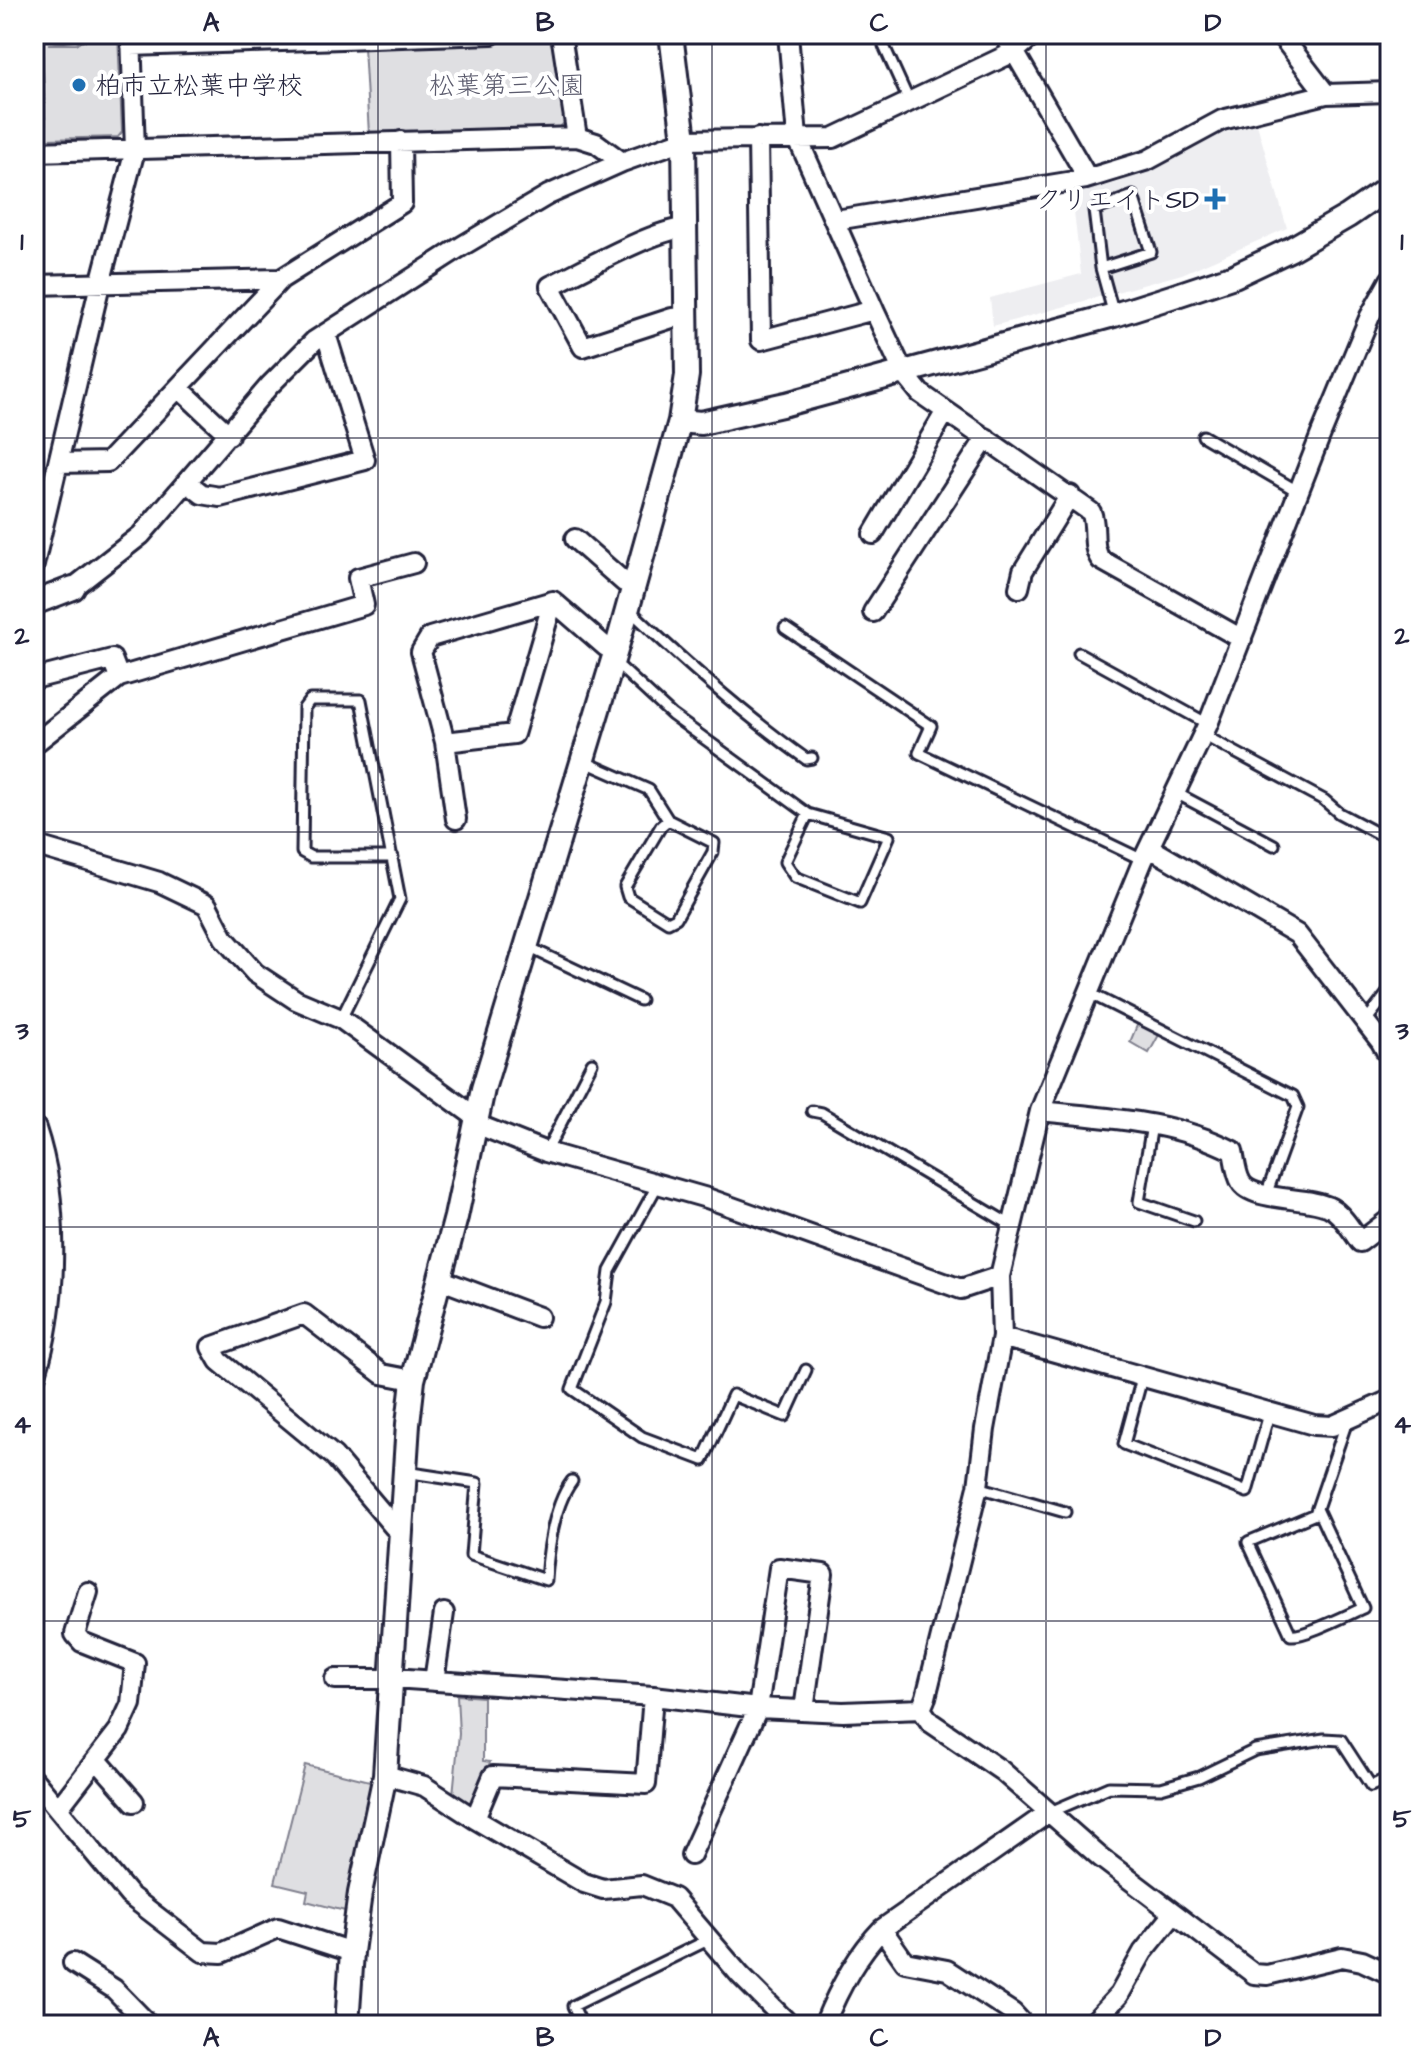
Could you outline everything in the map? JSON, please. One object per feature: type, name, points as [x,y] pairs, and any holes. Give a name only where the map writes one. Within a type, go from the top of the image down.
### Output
[{"type":"street","points":[[34,565],[135,150],[131,40],[492,34]]},
{"type":"street","points":[[561,34],[577,137]]},
{"type":"street","points":[[347,2025],[360,1893],[385,1775],[413,1380],[483,1089],[614,657],[680,421],[687,375],[684,140],[671,34]]},
{"type":"street","points":[[788,34],[797,137],[903,372],[920,393],[1091,512],[1096,529],[1095,550],[1101,560],[1242,639]]},
{"type":"street","points":[[1004,34],[1086,179]]},
{"type":"street","points":[[35,600],[73,588],[141,535],[270,385],[314,341],[492,227],[548,195],[622,162],[684,140],[833,138],[1014,52],[1035,34]]},
{"type":"street","points":[[1280,34],[1326,94]]},
{"type":"street","points":[[836,220],[1086,179],[1148,160],[1222,120],[1326,94],[1390,92]]},
{"type":"street","points":[[34,152],[577,137],[596,143],[622,162]]},
{"type":"street","points":[[758,138],[761,340],[874,310]]},
{"type":"street","points":[[58,463],[108,462],[281,279],[402,203],[401,141]]},
{"type":"street","points":[[680,421],[701,423],[786,404],[1114,315],[1234,276],[1291,249],[1390,187]]},
{"type":"street","points":[[685,228],[643,242],[550,286],[583,347],[672,318],[687,317]]},
{"type":"street","points":[[34,285],[281,279]]},
{"type":"street","points":[[921,1709],[978,1487],[1002,1337],[1000,1276],[1040,1111],[1087,992],[1205,730],[1370,316],[1390,280]]},
{"type":"street","points":[[188,483],[202,494],[220,497],[365,460],[326,334]]},
{"type":"street","points":[[179,388],[229,435]]},
{"type":"street","points":[[873,534],[946,411]]},
{"type":"street","points":[[873,612],[986,438]]},
{"type":"street","points":[[1019,588],[1023,571],[1070,495]]},
{"type":"street","points":[[575,539],[624,582],[634,586]]},
{"type":"street","points":[[34,744],[119,677],[364,605],[358,578],[414,563]]},
{"type":"street","points":[[553,601],[614,657]]},
{"type":"street","points":[[456,819],[445,742],[421,652],[430,637],[553,601]]},
{"type":"street","points":[[445,742],[514,734],[553,601]]},
{"type":"street","points":[[34,679],[112,659],[119,677]]},
{"type":"street","points":[[34,845],[159,882],[207,905],[224,938],[255,973],[296,1000],[341,1019],[477,1121],[546,1152],[721,1203],[1001,1304]]},
{"type":"street","points":[[1147,854],[1297,934],[1366,1021],[1390,1058]]},
{"type":"street","points":[[1040,1111],[1153,1124],[1220,1144],[1233,1151],[1240,1181],[1246,1188],[1332,1208],[1360,1242],[1390,1219]]},
{"type":"street","points":[[34,1129],[49,1201],[50,1255],[47,1306],[34,1374]]},
{"type":"street","points":[[961,1289],[1000,1276]]},
{"type":"street","points":[[439,1279],[539,1317]]},
{"type":"street","points":[[402,1528],[394,1527],[334,1456],[219,1361],[211,1347],[304,1314],[382,1374],[413,1380]]},
{"type":"street","points":[[1002,1337],[1314,1425],[1332,1426],[1390,1400]]},
{"type":"street","points":[[691,1855],[758,1708],[779,1568],[823,1574],[804,1710]]},
{"type":"street","points":[[46,1804],[97,1760],[119,1730],[131,1704],[135,1663],[82,1642],[75,1634],[88,1592]]},
{"type":"street","points":[[434,1681],[444,1613]]},
{"type":"street","points":[[335,1679],[434,1681],[653,1696],[758,1708],[921,1709]]},
{"type":"street","points":[[475,1819],[493,1776],[646,1784],[653,1696]]},
{"type":"street","points":[[921,1709],[930,1722],[1002,1771],[1048,1813],[1173,1915],[1254,1974],[1267,1975],[1342,1957],[1362,1961],[1390,1974]]},
{"type":"street","points":[[97,1760],[134,1802]]},
{"type":"street","points":[[385,1775],[424,1786],[584,1883],[603,1889],[642,1885],[674,1898],[708,1940],[790,2025]]},
{"type":"street","points":[[34,1780],[46,1804],[129,1895],[203,1952],[222,1953],[278,1928],[352,1952]]},
{"type":"street","points":[[824,2025],[843,1984],[866,1947],[882,1929],[1048,1813]]},
{"type":"street","points":[[1091,2025],[1119,1995],[1143,1952],[1173,1915]]},
{"type":"street","points":[[882,1929],[905,1962],[947,1970],[1013,2013],[1024,2025]]},
{"type":"street","points":[[73,1963],[114,1989],[149,2025]]},
{"type":"lane","points":[[884,46],[909,101]]},
{"type":"lane","points":[[1101,268],[1151,252],[1133,196],[1094,210],[1101,268],[1114,315]]},
{"type":"lane","points":[[1203,436],[1299,492]]},
{"type":"lane","points":[[626,611],[635,615],[704,680],[764,729],[806,759],[812,758]]},
{"type":"lane","points":[[785,628],[931,726],[919,753],[1147,854]]},
{"type":"lane","points":[[1079,653],[1324,800],[1339,813],[1390,840]]},
{"type":"lane","points":[[614,657],[621,668],[672,715],[808,814],[889,837],[860,903],[795,877],[785,862],[808,814]]},
{"type":"lane","points":[[341,1019],[400,899],[393,857],[361,700],[310,700],[304,708],[302,852],[311,857],[393,857]]},
{"type":"lane","points":[[583,761],[649,790],[668,820],[714,843],[713,852],[676,918],[668,922],[628,897],[625,887],[661,826],[668,820]]},
{"type":"lane","points":[[1176,793],[1274,845]]},
{"type":"lane","points":[[526,946],[640,1000]]},
{"type":"lane","points":[[1366,1021],[1390,990]]},
{"type":"lane","points":[[1087,992],[1293,1096],[1298,1107],[1266,1195]]},
{"type":"lane","points":[[546,1152],[592,1063]]},
{"type":"lane","points":[[812,1111],[822,1113],[1011,1225]]},
{"type":"lane","points":[[1153,1124],[1139,1202],[1194,1221]]},
{"type":"lane","points":[[657,1186],[610,1271],[606,1302],[572,1389],[642,1437],[703,1460],[733,1395],[785,1416],[806,1370]]},
{"type":"lane","points":[[1142,1378],[1124,1444],[1247,1492],[1269,1414]]},
{"type":"lane","points":[[1317,1509],[1363,1608],[1300,1636],[1291,1635],[1248,1542],[1315,1514],[1347,1420]]},
{"type":"lane","points":[[405,1472],[477,1483],[471,1555],[546,1580],[548,1555],[564,1492],[572,1481]]},
{"type":"lane","points":[[978,1487],[1065,1512]]},
{"type":"lane","points":[[1048,1813],[1109,1787],[1161,1788],[1199,1777],[1255,1750],[1324,1739],[1341,1740],[1371,1786],[1390,1777]]},
{"type":"lane","points":[[582,2025],[573,2006],[708,1940]]},
{"type":"shaded area","points":[[1257,124],[1287,228],[1182,274],[993,326],[990,298],[1081,274],[1072,193],[1118,183],[1224,133]]},
{"type":"green space","name":"柏市立松葉中学校","points":[[34,34],[95,34],[81,40],[48,44],[76,44],[102,34],[118,34],[122,132],[118,137],[46,139],[42,44],[34,44]]},
{"type":"green space","name":"松葉第三公園","points":[[548,40],[553,45],[565,122],[560,127],[369,134],[364,47]]},
{"type":"green space","points":[[34,51],[37,51],[43,132],[34,133]]},
{"type":"green space","points":[[1138,1023],[1160,1033],[1149,1053],[1130,1042]]},
{"type":"green space","points":[[457,1695],[483,1697],[483,1761],[490,1762],[476,1800],[468,1803],[453,1795],[459,1734]]},
{"type":"green space","points":[[305,1765],[378,1783],[345,1911],[306,1901],[308,1891],[275,1883]]},
{"type":"place","name":"柏市立松葉中学校","points":[[79,85]]},
{"type":"place","name":"クリエイトSD","points":[[1215,199]]}]
